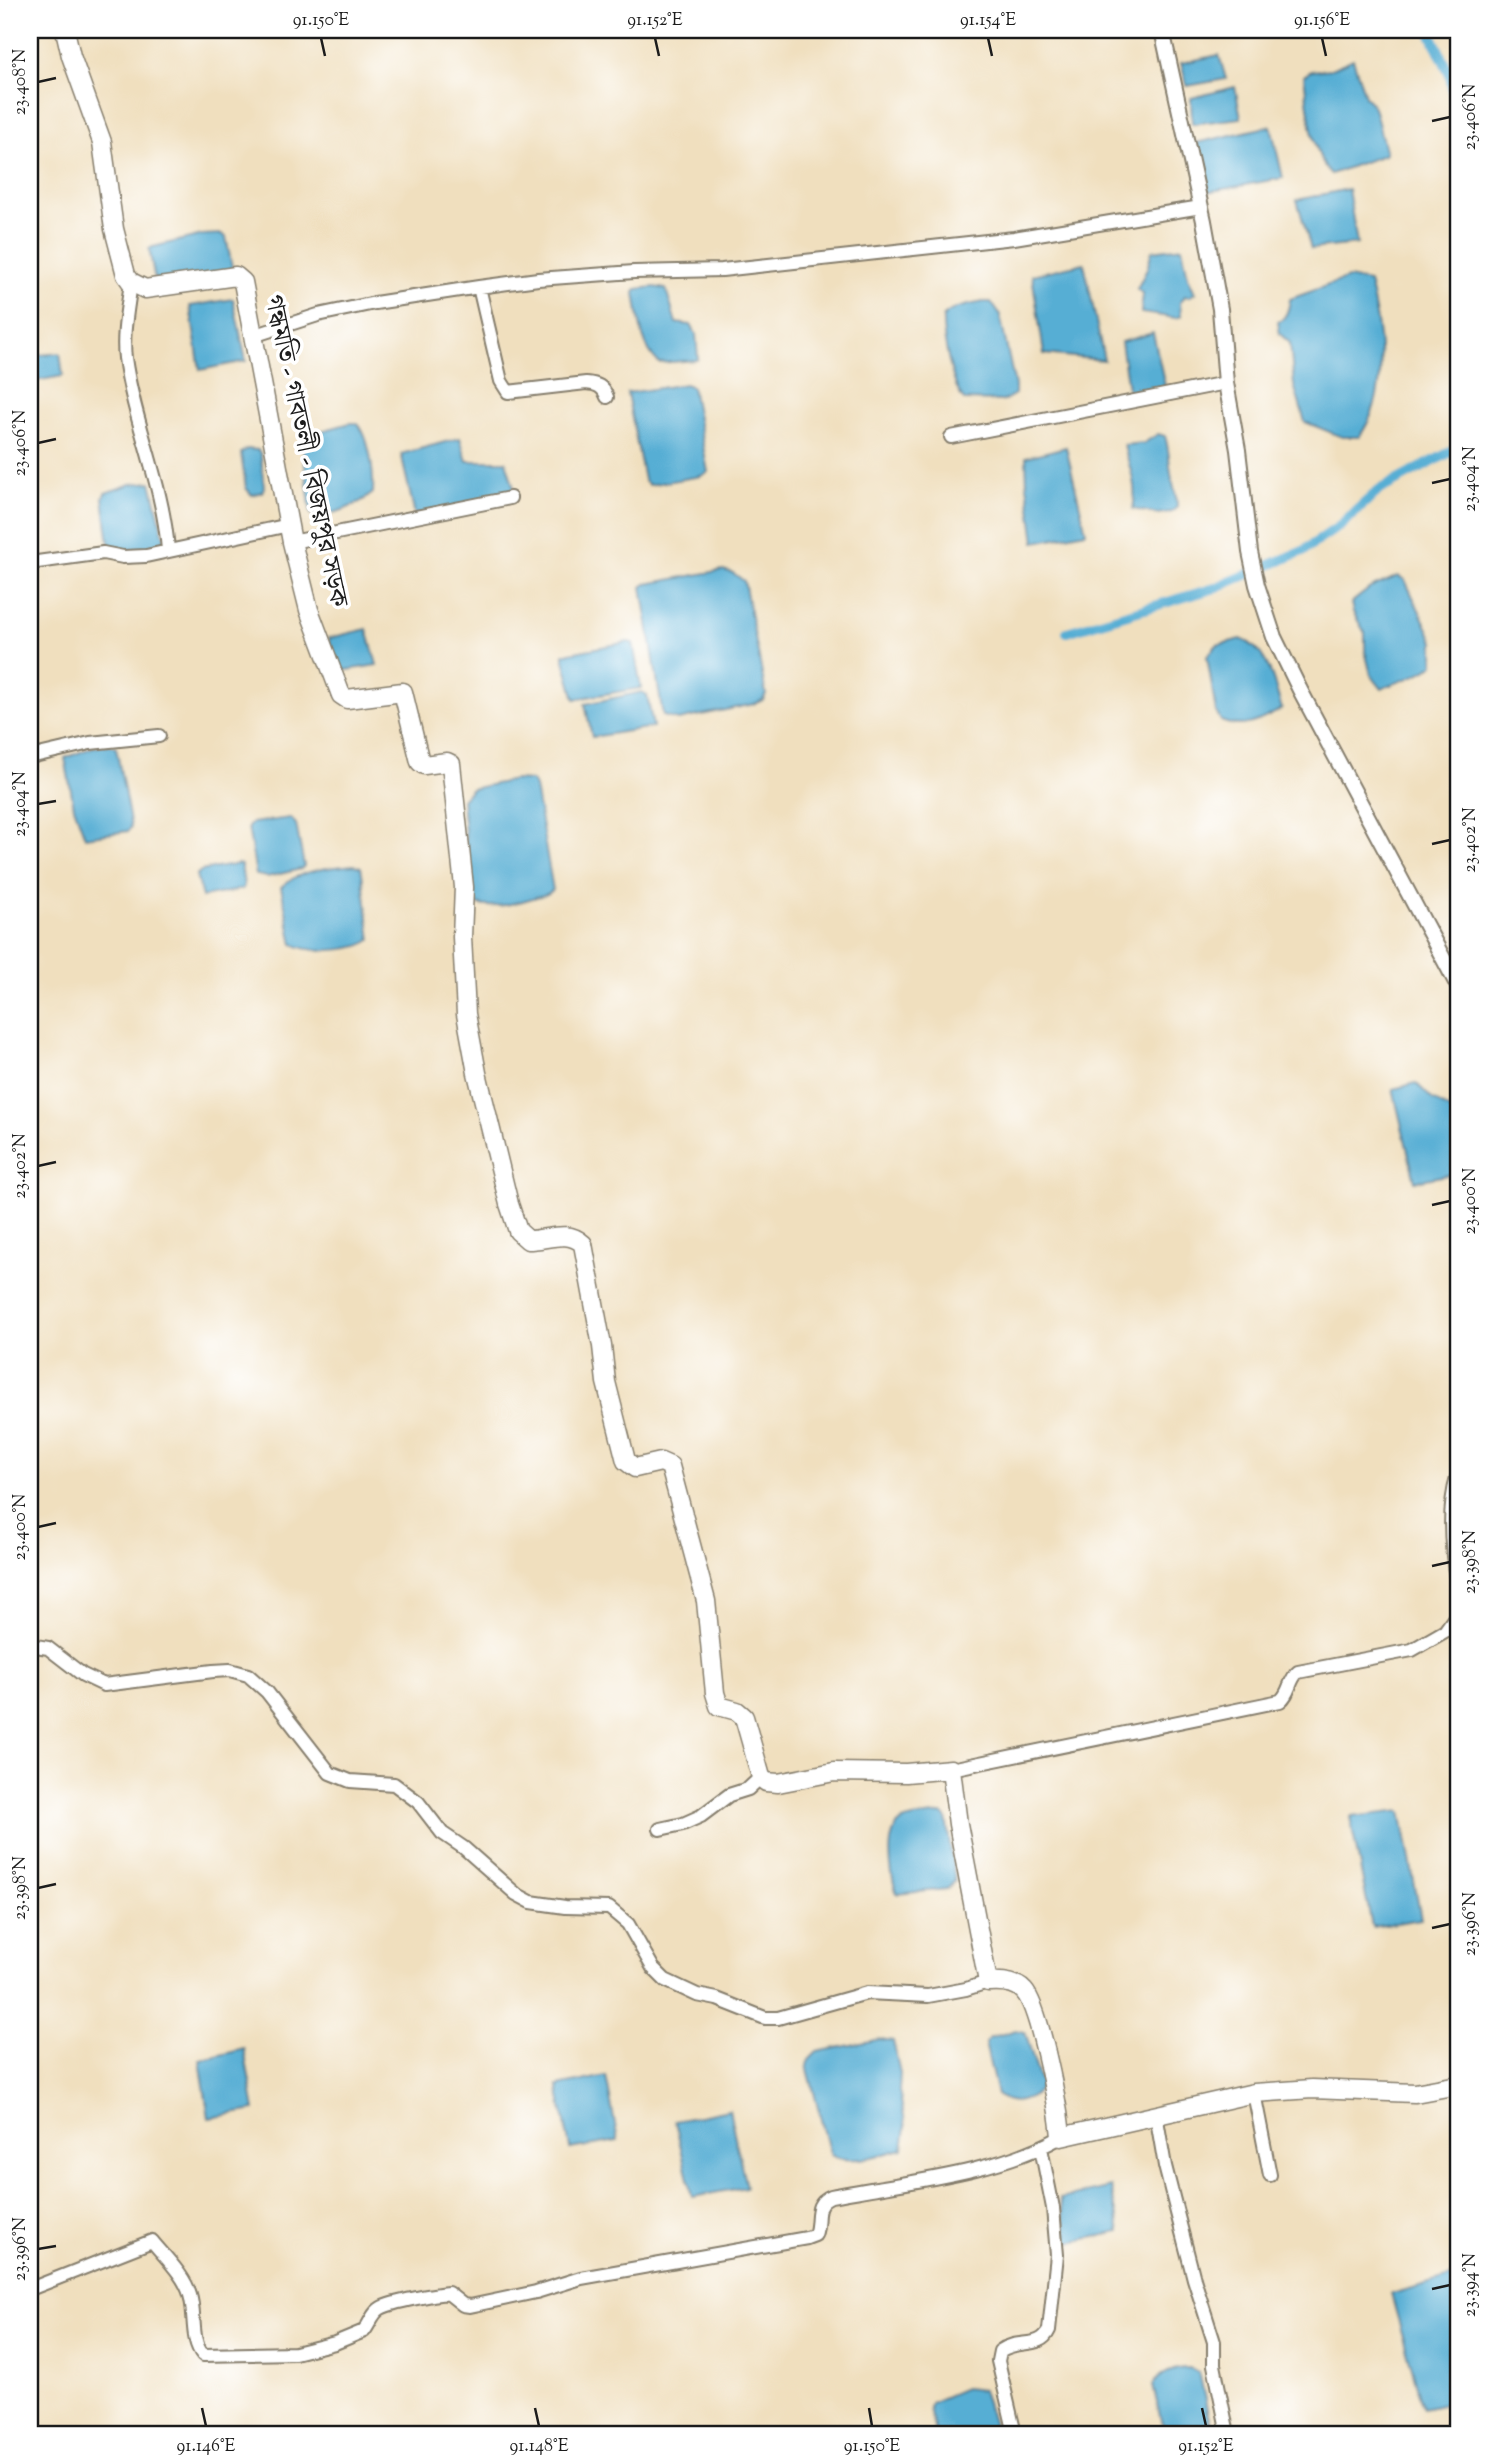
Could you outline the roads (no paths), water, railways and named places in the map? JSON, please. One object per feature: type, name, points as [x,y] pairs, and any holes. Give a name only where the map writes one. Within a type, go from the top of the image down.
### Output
[{"type":"main road","points":[[65,30],[71,56],[102,142],[114,229],[125,275],[131,282]]},
{"type":"main road","name":"গন্ধমতি - গাবতলী - বিজয়পুর সড়ক","points":[[131,282],[145,289],[240,278],[291,534],[309,610],[341,695],[347,699],[403,692],[420,762],[424,765],[447,762],[451,764],[464,887],[462,937],[466,1014],[509,1204],[518,1231],[528,1240],[566,1235],[577,1237],[583,1244],[606,1382],[626,1461],[635,1468],[661,1462],[670,1466],[706,1601],[715,1693],[719,1706],[737,1711],[744,1717],[761,1777]]},
{"type":"main road","points":[[761,1777],[766,1782],[778,1783],[834,1772],[906,1773],[951,1769],[958,1824],[988,1982],[1017,1985],[1029,1997],[1047,2059],[1059,2113],[1061,2137],[1254,2093],[1312,2089],[1415,2092],[1458,2085]]},
{"type":"street","points":[[1162,30],[1201,207],[1220,309],[1226,383],[1257,585],[1274,637],[1300,690],[1458,986]]},
{"type":"street","points":[[253,336],[329,312],[479,287],[538,279],[634,272],[722,270],[1014,238],[1201,207]]},
{"type":"street","points":[[131,282],[125,359],[144,444],[157,484],[168,550]]},
{"type":"street","points":[[479,287],[501,381],[508,393],[586,383],[597,384],[607,397]]},
{"type":"street","points":[[951,437],[1226,383]]},
{"type":"street","points":[[30,563],[103,553],[123,557],[146,556],[168,550],[291,534],[510,498]]},
{"type":"street","points":[[30,757],[90,743],[159,736]]},
{"type":"street","points":[[1458,1478],[1453,1496],[1453,1526],[1458,1584]]},
{"type":"street","points":[[951,1769],[1280,1701],[1284,1699],[1293,1675],[1298,1672],[1412,1650],[1445,1631],[1458,1608]]},
{"type":"street","points":[[30,1645],[48,1648],[83,1675],[104,1685],[222,1670],[247,1675],[267,1692],[330,1773],[350,1781],[394,1784],[418,1802],[442,1833],[464,1848],[516,1894],[531,1902],[565,1907],[609,1908],[628,1924],[653,1968],[665,1980],[697,1996],[717,1999],[765,2018],[778,2018],[867,1993],[928,1996],[988,1982]]},
{"type":"street","points":[[660,1829],[683,1824],[701,1815],[729,1796],[748,1789],[761,1777]]},
{"type":"street","points":[[1254,2093],[1270,2175]]},
{"type":"street","points":[[1156,2114],[1165,2166],[1194,2279],[1214,2342],[1214,2365],[1228,2434]]},
{"type":"street","points":[[30,2289],[152,2241],[190,2294],[196,2339],[203,2355],[295,2353],[335,2343],[364,2331],[380,2308],[436,2294],[448,2293],[463,2305],[470,2306],[536,2292],[581,2277],[807,2238],[815,2235],[818,2227],[817,2207],[822,2200],[831,2196],[969,2170],[1041,2148],[1061,2137]]},
{"type":"street","points":[[1015,2434],[998,2361],[1000,2351],[1015,2344],[1046,2337],[1057,2255],[1053,2208],[1041,2148]]},
{"type":"water","points":[[1219,55],[1226,79],[1187,86],[1181,63]]},
{"type":"water","points":[[1353,59],[1365,96],[1374,107],[1386,154],[1331,174],[1324,165],[1315,142],[1304,76],[1311,71],[1331,69]]},
{"type":"water","points":[[1235,87],[1241,118],[1192,124],[1191,98]]},
{"type":"water","points":[[1271,126],[1283,178],[1206,192],[1196,143]]},
{"type":"water","points":[[1348,189],[1357,244],[1311,249],[1297,200]]},
{"type":"water","points":[[222,234],[226,237],[233,272],[156,286],[149,248],[202,235]]},
{"type":"water","points":[[1182,247],[1188,277],[1195,293],[1189,297],[1185,296],[1180,303],[1181,316],[1176,318],[1141,313],[1143,294],[1137,289],[1152,251]]},
{"type":"water","points":[[1084,263],[1104,360],[1044,354],[1032,275]]},
{"type":"water","points":[[1348,278],[1369,282],[1380,341],[1376,401],[1359,437],[1342,437],[1305,422],[1294,385],[1290,343],[1280,334],[1278,322],[1285,315],[1290,299]]},
{"type":"water","points":[[637,289],[666,289],[676,323],[691,325],[696,334],[698,359],[659,363],[648,348],[641,330],[635,293]]},
{"type":"water","points":[[233,299],[246,361],[200,370],[190,306]]},
{"type":"water","points":[[991,302],[1000,315],[1015,386],[1015,394],[1003,401],[964,400],[956,384],[946,347],[943,317],[956,308]]},
{"type":"water","points":[[1153,333],[1166,390],[1129,396],[1121,342]]},
{"type":"water","points":[[60,353],[63,376],[30,382],[30,356]]},
{"type":"water","points":[[685,384],[692,387],[708,472],[701,476],[649,485],[644,480],[627,393]]},
{"type":"water","points":[[357,423],[368,446],[373,493],[344,509],[327,514],[311,514],[302,440],[318,432]]},
{"type":"water","points":[[1158,434],[1165,436],[1167,442],[1177,507],[1172,512],[1157,514],[1133,509],[1134,484],[1124,445],[1144,443]]},
{"type":"water","points":[[460,438],[467,461],[506,461],[516,495],[415,515],[401,454]]},
{"type":"water","points":[[1066,447],[1086,532],[1035,542],[1026,457]]},
{"type":"water","points":[[247,449],[258,450],[261,455],[264,487],[262,492],[252,495],[246,488],[241,453]]},
{"type":"water","points":[[151,482],[165,541],[159,553],[110,551],[103,498],[105,493],[131,484]]},
{"type":"water","points":[[723,570],[744,581],[766,694],[763,700],[754,704],[678,720],[663,716],[642,587],[646,584]]},
{"type":"water","points":[[1398,576],[1405,580],[1434,642],[1434,664],[1416,675],[1382,689],[1371,675],[1365,651],[1365,633],[1351,603],[1370,588]]},
{"type":"water","points":[[367,629],[377,665],[335,672],[329,638]]},
{"type":"water","points":[[1241,639],[1250,644],[1264,659],[1282,709],[1253,723],[1238,725],[1221,721],[1216,712],[1207,656],[1217,645]]},
{"type":"water","points":[[633,643],[641,688],[575,699],[564,654]]},
{"type":"water","points":[[642,692],[647,695],[653,727],[592,737],[585,704]]},
{"type":"water","points":[[93,747],[116,747],[131,827],[128,831],[85,837],[74,807],[65,758]]},
{"type":"water","points":[[514,780],[532,781],[535,787],[553,890],[509,904],[480,905],[471,902],[462,799],[471,789]]},
{"type":"water","points":[[290,818],[296,824],[304,866],[267,877],[256,875],[248,827],[252,823]]},
{"type":"water","points":[[241,865],[243,889],[202,897],[196,875],[201,871]]},
{"type":"water","points":[[354,865],[361,867],[371,940],[355,947],[333,950],[310,949],[293,944],[281,887],[306,873]]},
{"type":"water","points":[[1416,1083],[1432,1099],[1458,1115],[1458,1173],[1415,1181],[1393,1089]]},
{"type":"water","points":[[1401,1811],[1421,1919],[1372,1927],[1350,1817]]},
{"type":"water","points":[[942,1814],[946,1817],[955,1881],[947,1889],[897,1894],[890,1855],[897,1826],[907,1819]]},
{"type":"water","points":[[1016,2030],[1025,2032],[1041,2084],[1034,2095],[1015,2102],[997,2095],[985,2043],[990,2038]]},
{"type":"water","points":[[880,2039],[893,2041],[900,2073],[899,2091],[906,2127],[903,2149],[857,2159],[831,2155],[807,2065],[809,2060],[817,2052]]},
{"type":"water","points":[[244,2049],[255,2110],[209,2118],[200,2060]]},
{"type":"water","points":[[606,2076],[618,2141],[570,2149],[558,2086]]},
{"type":"water","points":[[729,2110],[746,2187],[692,2197],[675,2121]]},
{"type":"water","points":[[1111,2187],[1120,2232],[1069,2242],[1060,2199]]},
{"type":"water","points":[[1458,2275],[1458,2400],[1423,2408],[1391,2294]]},
{"type":"water","points":[[1189,2368],[1200,2376],[1211,2428],[1204,2434],[1164,2434],[1153,2385],[1168,2372]]},
{"type":"water","points":[[965,2388],[982,2390],[996,2434],[935,2434],[930,2403]]},
{"type":"waterway","points":[[1429,30],[1450,74],[1458,125]]},
{"type":"waterway","points":[[1067,632],[1215,588],[1303,551],[1338,527],[1379,490],[1458,448]]}]
